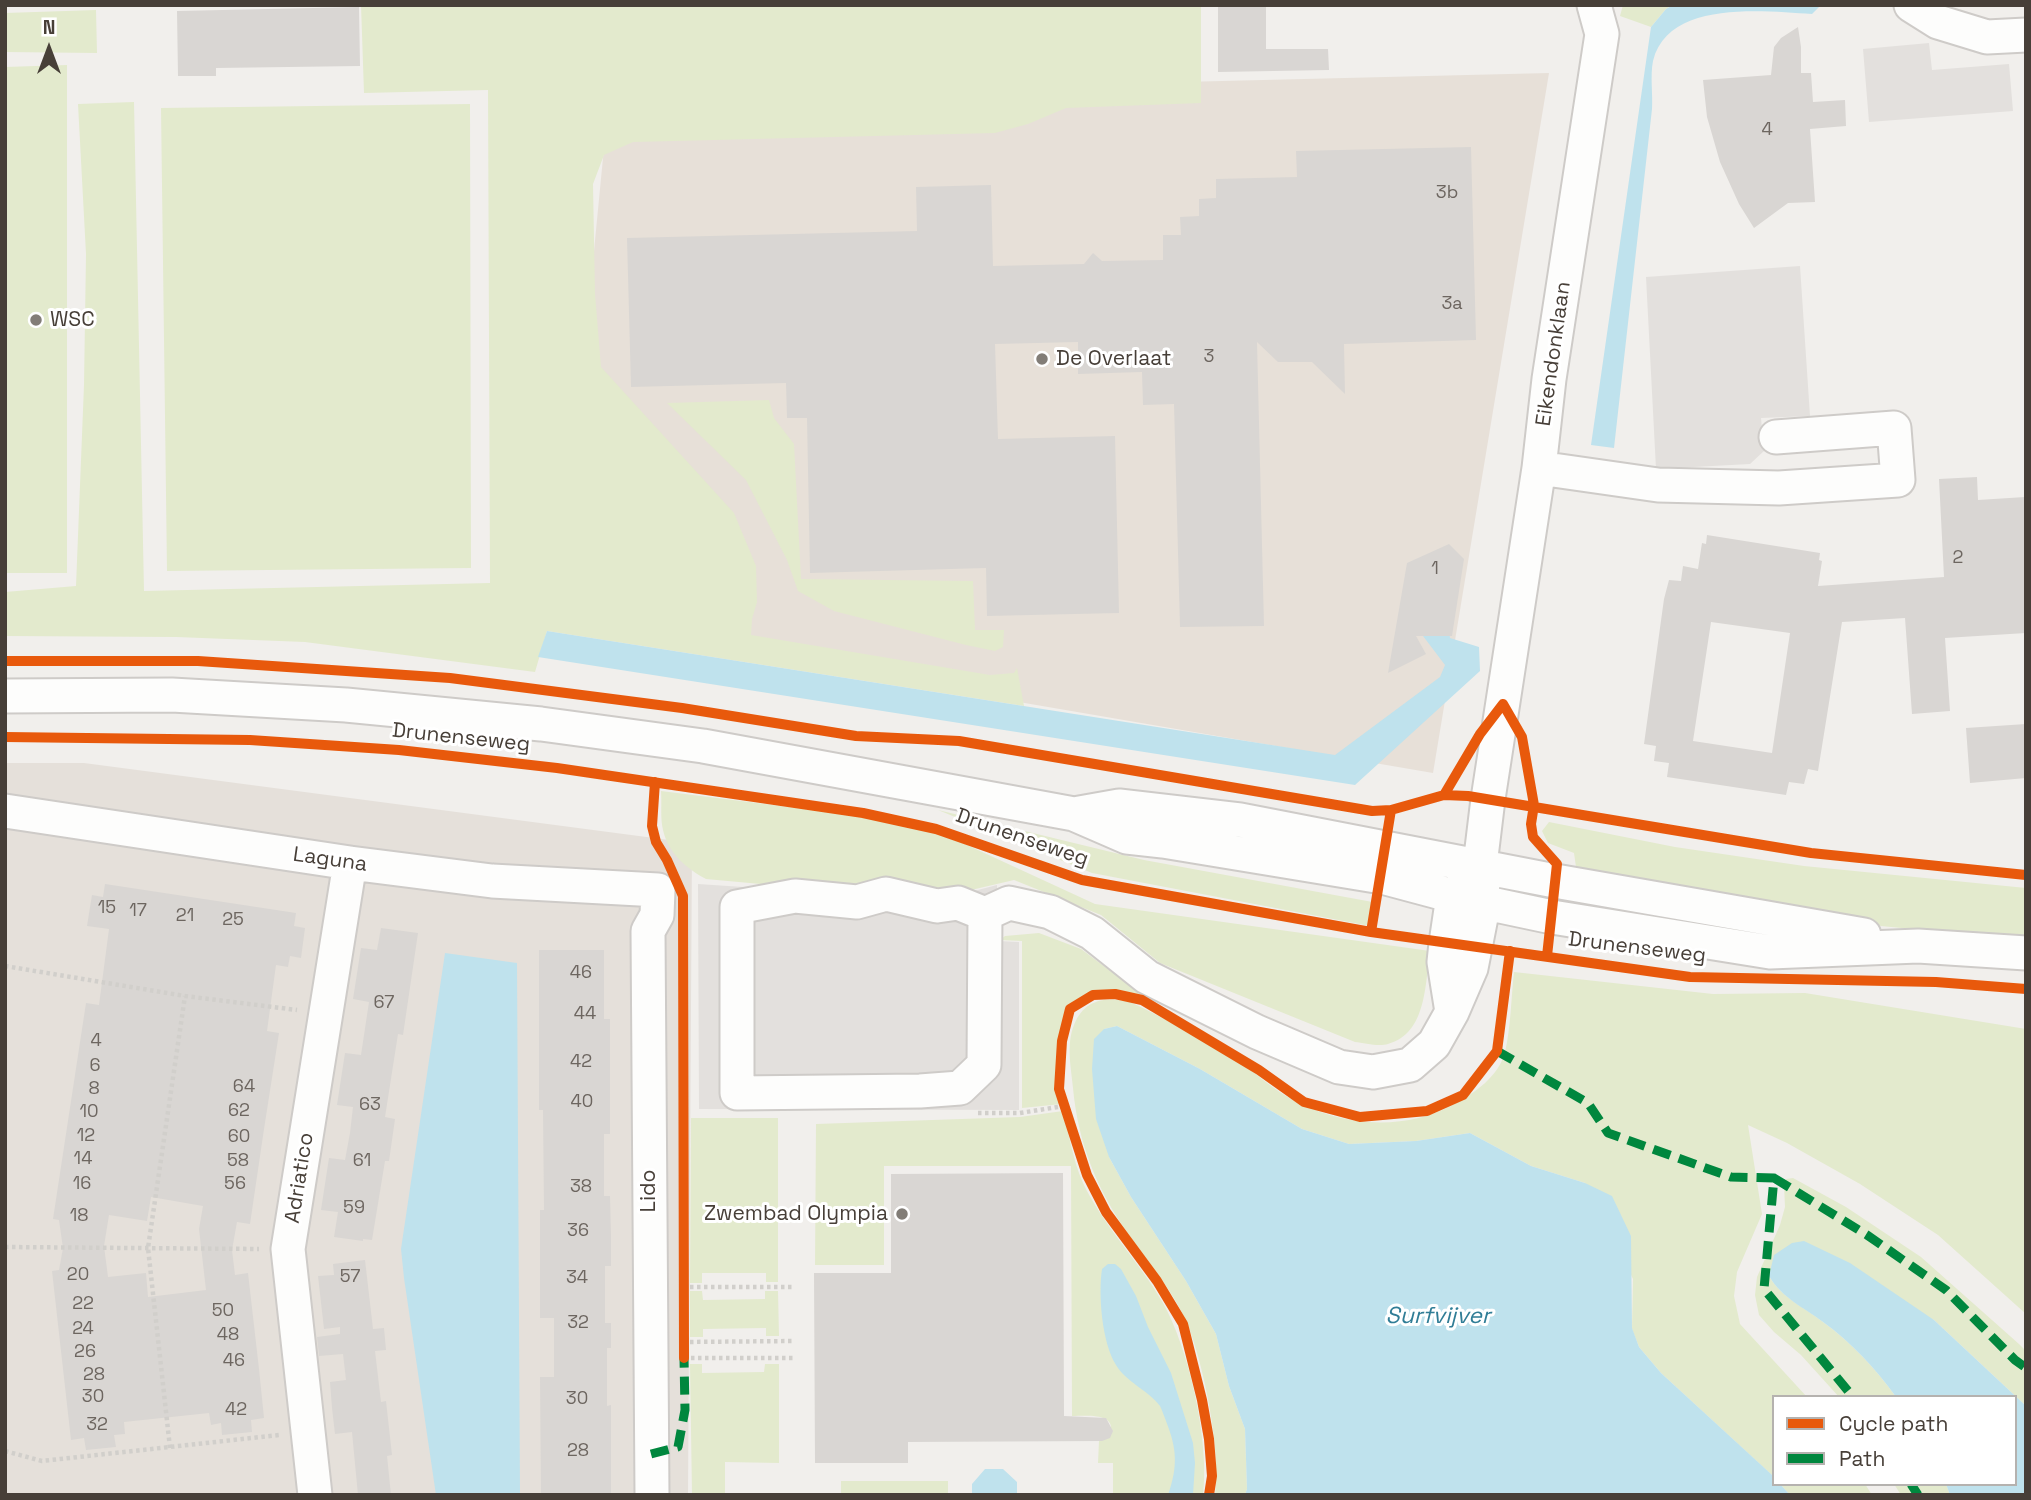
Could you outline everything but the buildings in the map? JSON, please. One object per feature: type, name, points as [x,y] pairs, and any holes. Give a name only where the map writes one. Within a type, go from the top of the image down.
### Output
[{"type":"street","points":[[1911,5],[1938,22],[1987,37],[2026,35]]},
{"type":"street","name":"Eikendonklaan","points":[[1480,865],[1539,468],[1549,379],[1602,34],[1596,6]]},
{"type":"street","points":[[1539,468],[1658,485],[1779,488],[1899,480],[1894,428],[1776,437]]},
{"type":"street","name":"Drunenseweg","points":[[5,696],[172,695],[346,705],[541,723],[703,746],[1074,814],[1127,837],[1382,877],[1552,917],[1770,952],[1918,946],[2026,953]]},
{"type":"street","name":"Drunenseweg","points":[[1074,814],[1119,806],[1240,820],[1555,881],[1791,921],[1918,946]]},
{"type":"street","name":"Laguna","points":[[5,811],[349,863],[492,881],[658,890]]},
{"type":"street","name":"Adriatico","points":[[315,1495],[288,1249],[349,863]]},
{"type":"street","points":[[985,914],[984,1065],[960,1088],[920,1091],[737,1093],[737,907],[795,897],[857,902],[886,894],[937,906],[958,903],[985,914],[1009,903],[1050,912],[1093,933],[1147,977],[1257,1032],[1339,1068],[1373,1072],[1410,1065],[1434,1044],[1452,1012],[1444,962],[1480,865]]},
{"type":"street","name":"Lido","points":[[652,1495],[648,931],[657,915],[658,890]]},
{"type":"path","points":[[5,966],[185,996],[326,1013]]},
{"type":"path","points":[[170,1448],[148,1248],[185,996]]},
{"type":"path","points":[[1062,1097],[1068,1118]]},
{"type":"path","points":[[5,1247],[288,1249]]},
{"type":"path","points":[[683,1301],[683,1281],[794,1287]]},
{"type":"path","points":[[683,1328],[684,1358],[796,1358]]},
{"type":"path","points":[[683,1342],[795,1341]]},
{"type":"path","points":[[5,1451],[42,1461],[308,1432]]},
{"type":"shaded area","points":[[1929,43],[1932,70],[2009,64],[2013,111],[1869,122],[1863,49]]},
{"type":"shaded area","name":"De Overlaat","points":[[1549,73],[1433,773],[558,623],[609,96]]},
{"type":"shaded area","points":[[1800,266],[1810,416],[1761,418],[1764,451],[1750,464],[1656,469],[1646,277]]},
{"type":"shaded area","points":[[5,763],[84,763],[692,843],[688,1495],[5,1495]]},
{"type":"shaded area","points":[[698,884],[848,894],[955,896],[997,885],[998,941],[1019,942],[1019,1110],[699,1109]]},
{"type":"green space","points":[[361,5],[1201,5],[1201,103],[1066,108],[1028,124],[995,133],[633,142],[604,155],[593,184],[595,294],[601,367],[734,513],[756,566],[757,602],[751,635],[990,675],[1014,673],[1017,668],[1024,706],[547,631],[535,672],[305,642],[176,637],[5,636],[5,592],[76,586],[86,254],[78,104],[134,102],[144,591],[490,583],[488,90],[364,93]]},
{"type":"green space","points":[[1623,5],[1673,5],[1666,9],[1651,27],[1620,16]]},
{"type":"green space","points":[[96,10],[97,53],[5,52],[5,13]]},
{"type":"green space","name":"WSC","points":[[67,65],[67,573],[5,573],[5,67]]},
{"type":"green space","points":[[470,104],[471,568],[167,571],[161,108]]},
{"type":"green space","points":[[769,400],[774,418],[794,444],[801,579],[973,581],[975,630],[1004,630],[1003,647],[995,651],[966,645],[834,611],[798,591],[787,560],[746,480],[667,403]]},
{"type":"green space","points":[[661,791],[869,817],[941,833],[1095,904],[1430,951],[1422,1006],[1410,1029],[1401,1038],[1384,1045],[1355,1042],[1160,963],[1101,915],[1014,880],[954,894],[848,892],[706,879],[685,865],[669,846],[662,825]]},
{"type":"green space","points":[[938,810],[1144,860],[1378,903],[1375,927],[1092,873]]},
{"type":"green space","points":[[1549,822],[1675,847],[1804,866],[2026,888],[2026,940],[1881,926],[1577,874],[1574,853],[1548,843],[1542,831]]},
{"type":"green space","points":[[1039,933],[1081,949],[1144,996],[1097,995],[1070,1005],[1061,1030],[1057,1054],[1062,1104],[1022,1108],[1022,941],[1000,940],[1005,936]]},
{"type":"green space","points":[[1514,972],[1713,994],[1805,993],[2026,1029],[2026,1314],[1938,1235],[1860,1184],[1787,1143],[1748,1125],[1762,1214],[1737,1272],[1734,1296],[1740,1324],[1805,1395],[1772,1395],[1772,1475],[1661,1373],[1639,1347],[1632,1329],[1633,1279],[1585,1183],[1531,1166],[1470,1133],[1416,1141],[1349,1144],[1302,1129],[1200,1069],[1117,1026],[1104,1029],[1109,1157],[1216,1334],[1229,1386],[1245,1429],[1245,1495],[1215,1495],[1216,1455],[1210,1408],[1187,1323],[1168,1288],[1107,1201],[1084,1147],[1070,1056],[1070,1040],[1078,1016],[1097,1001],[1113,999],[1130,1002],[1225,1053],[1280,1092],[1305,1106],[1326,1114],[1370,1122],[1413,1119],[1434,1113],[1470,1095],[1492,1076],[1502,1061],[1510,1023]]},
{"type":"green space","points":[[1063,1111],[1074,1157],[1091,1199],[1163,1303],[1181,1345],[1200,1424],[1203,1495],[1113,1495],[1113,1463],[1098,1463],[1099,1441],[1109,1437],[1110,1423],[1100,1417],[1072,1416],[1071,1166],[884,1166],[884,1265],[815,1265],[816,1124],[1020,1117]]},
{"type":"green space","points":[[691,1118],[778,1118],[778,1282],[766,1282],[766,1273],[702,1273],[702,1283],[690,1283]]},
{"type":"green space","points":[[1793,1178],[1846,1207],[1921,1257],[2019,1344],[2026,1351],[2026,1406],[1934,1320],[1775,1255],[1769,1276],[1774,1284],[1853,1347],[1894,1395],[1837,1395],[1759,1315],[1755,1295],[1757,1277],[1780,1225],[1785,1207],[1786,1179]]},
{"type":"green space","points":[[690,1291],[702,1291],[703,1300],[765,1299],[765,1291],[778,1291],[779,1336],[766,1336],[766,1328],[703,1329],[703,1337],[690,1337]]},
{"type":"green space","points":[[690,1364],[702,1364],[702,1373],[764,1372],[765,1364],[779,1364],[779,1463],[725,1462],[725,1495],[692,1495]]},
{"type":"green space","points":[[841,1481],[948,1481],[948,1495],[841,1495]]},
{"type":"green space","points":[[1782,1486],[1866,1486],[1872,1495],[1790,1495]]},
{"type":"green space","points":[[1895,1486],[1947,1486],[1950,1495],[1901,1495]]},
{"type":"water","points":[[1673,5],[1821,5],[1812,14],[1743,11],[1719,13],[1677,28],[1662,41],[1652,67],[1652,109],[1614,448],[1591,445],[1651,27],[1666,9]]},
{"type":"water","points":[[1446,611],[1450,638],[1479,647],[1480,671],[1355,785],[538,657],[547,631],[1335,755],[1440,677],[1445,665],[1420,632]]},
{"type":"water","points":[[445,953],[517,963],[520,1495],[436,1495],[404,1278],[401,1249]]},
{"type":"water","name":"Surfvijver","points":[[1117,1026],[1200,1069],[1302,1129],[1349,1144],[1416,1141],[1470,1133],[1531,1166],[1585,1183],[1612,1196],[1631,1236],[1632,1328],[1639,1347],[1661,1373],[1772,1475],[1772,1486],[1782,1486],[1790,1495],[1245,1495],[1245,1429],[1229,1386],[1216,1334],[1186,1281],[1131,1197],[1109,1157],[1096,1119],[1092,1069],[1094,1039],[1104,1029]]},
{"type":"water","points":[[1804,1241],[1850,1263],[1934,1320],[2014,1395],[1894,1395],[1853,1347],[1774,1284],[1769,1276],[1774,1255],[1792,1243]]},
{"type":"water","points":[[1108,1264],[1115,1264],[1121,1269],[1171,1373],[1193,1443],[1193,1495],[1168,1495],[1175,1458],[1162,1409],[1120,1371],[1111,1356],[1104,1332],[1101,1305],[1102,1269]]},
{"type":"water","points":[[2017,1398],[2026,1406],[2026,1495],[1950,1495],[1947,1486],[2017,1486]]},
{"type":"water","points":[[985,1469],[1003,1469],[1017,1482],[1017,1495],[972,1495],[972,1484]]},
{"type":"marked path","points":[[1497,1051],[1588,1103],[1608,1133],[1731,1177],[1774,1178],[1764,1289],[1851,1395]]},
{"type":"marked path","points":[[1774,1178],[1867,1235],[1946,1290],[2026,1368]]},
{"type":"marked path","points":[[651,1454],[678,1447],[685,1410],[684,1358]]},
{"type":"marked path","points":[[1912,1486],[1918,1495]]},
{"type":"cycle path","points":[[5,661],[198,661],[450,678],[682,708],[856,736],[959,741],[1372,811],[1391,810],[1444,795],[1468,796],[1811,853],[2026,875]]},
{"type":"cycle path","points":[[1444,795],[1480,734],[1503,704],[1522,737],[1534,805],[1531,824],[1533,837],[1557,864],[1547,956]]},
{"type":"cycle path","points":[[5,737],[250,740],[399,750],[557,768],[863,813],[936,829],[1082,880],[1371,932],[1690,977],[1936,982],[2026,989]]},
{"type":"cycle path","points":[[655,782],[652,826],[656,842],[683,896],[684,1358]]},
{"type":"cycle path","points":[[1371,932],[1391,810]]},
{"type":"cycle path","points":[[1209,1495],[1212,1476],[1209,1439],[1183,1324],[1157,1281],[1106,1212],[1087,1175],[1059,1089],[1062,1041],[1070,1009],[1093,995],[1115,994],[1142,1000],[1259,1070],[1304,1102],[1360,1117],[1427,1111],[1463,1095],[1497,1051],[1510,951]]},
{"type":"place","name":"WSC","points":[[36,320]]},
{"type":"place","name":"De Overlaat","points":[[1042,359]]},
{"type":"place","name":"Zwembad Olympia","points":[[902,1214]]}]
